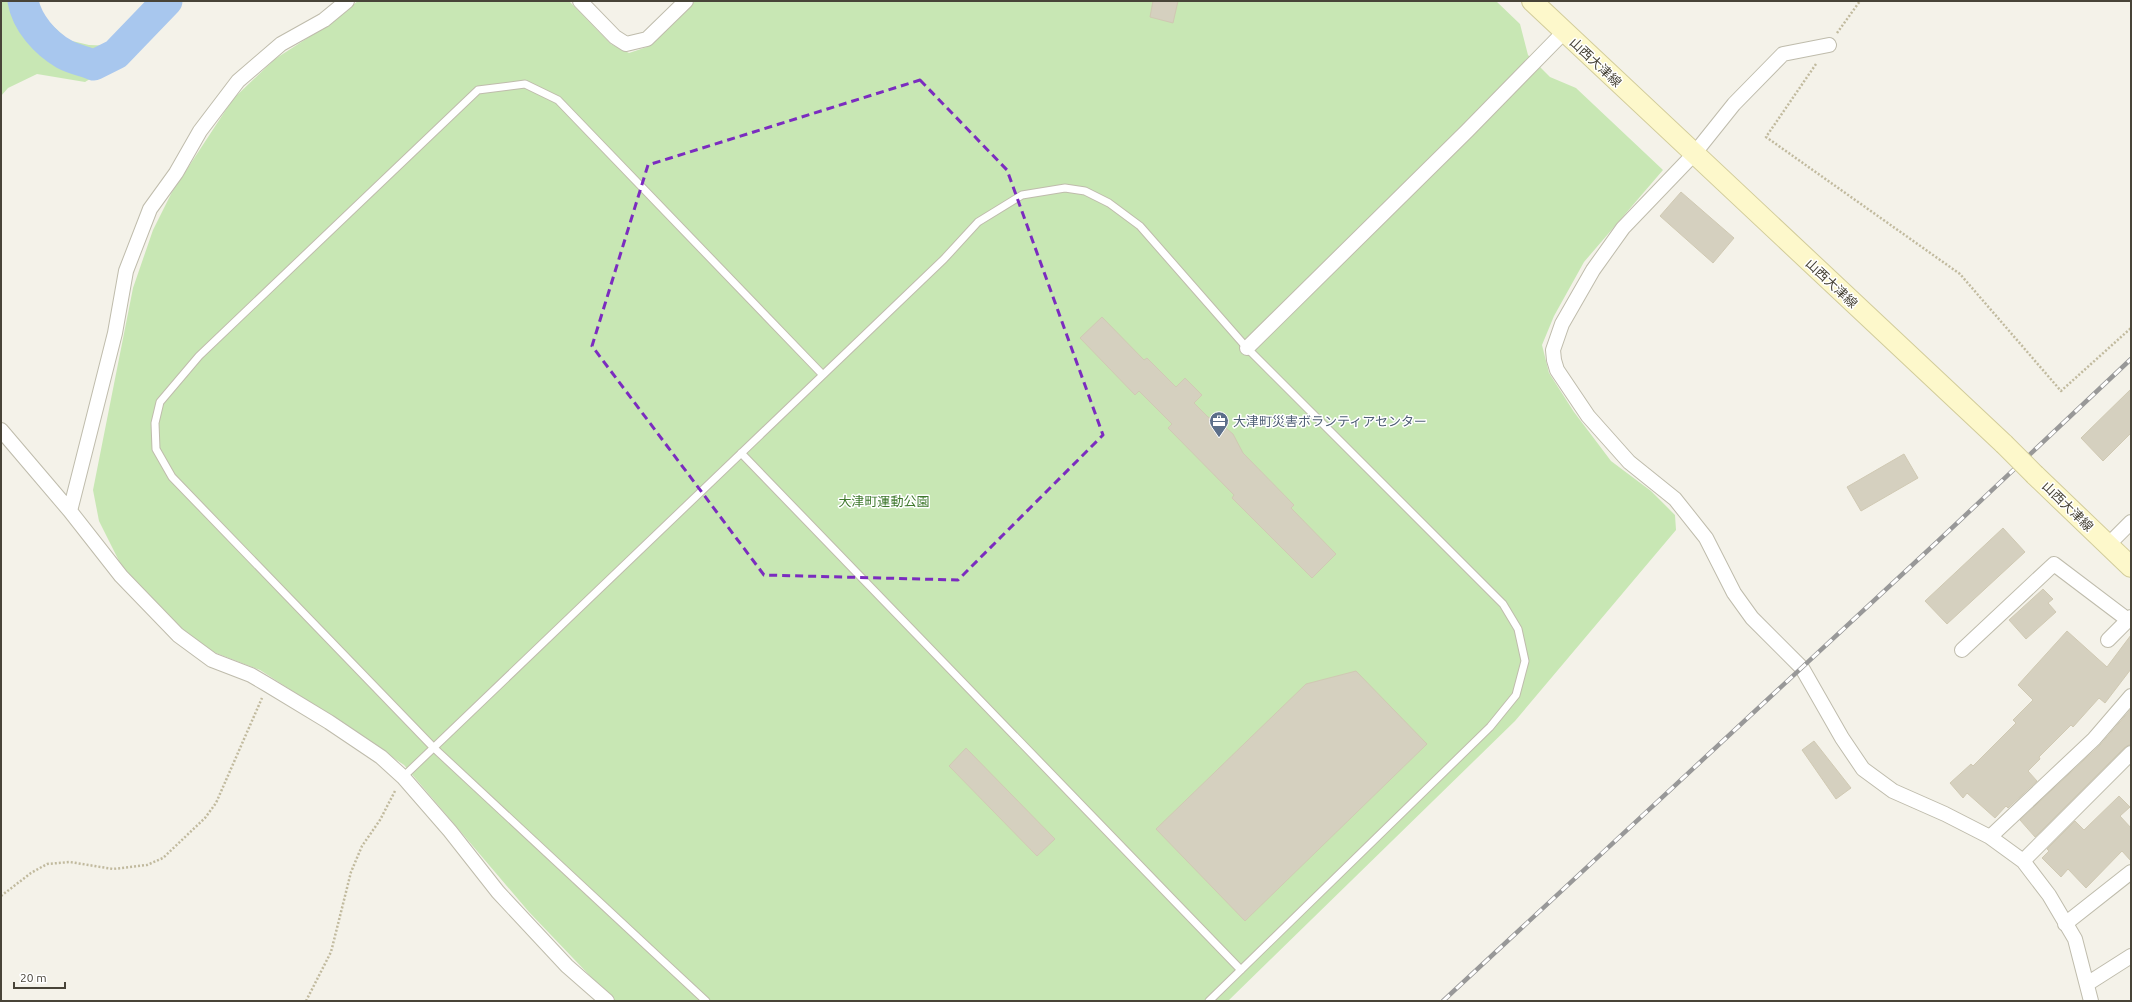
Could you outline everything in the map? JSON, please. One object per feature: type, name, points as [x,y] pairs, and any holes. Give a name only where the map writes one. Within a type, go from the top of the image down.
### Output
[{"type":"main road","name":"山西大津線","points":[[1532,1],[2004,444],[2131,567]]},
{"type":"street","points":[[70,511],[114,333],[126,271],[150,209],[176,173],[200,131],[238,80],[281,44],[324,20],[347,1]]},
{"type":"street","points":[[580,1],[615,37],[626,44],[646,39],[686,1]]},
{"type":"street","points":[[1247,348],[1468,131],[1564,32]]},
{"type":"street","points":[[1829,44],[1783,54],[1734,104],[1694,154],[1624,228],[1593,270],[1562,324],[1553,350],[1557,370],[1588,416],[1629,462],[1675,499],[1706,538],[1734,593],[1752,618],[1802,668],[1842,738],[1863,769],[1893,791],[1945,814],[1990,837],[2023,862],[2049,895],[2075,940],[2091,1001]]},
{"type":"street","points":[[1,430],[70,511],[121,576],[178,635],[212,660],[251,675],[329,722],[381,757],[403,776],[450,831],[498,892],[566,966],[607,1001]]},
{"type":"street","points":[[2108,545],[2131,522]]},
{"type":"street","points":[[1962,650],[2054,564],[2130,618],[2108,640]]},
{"type":"street","points":[[1990,837],[2094,739],[2131,696]]},
{"type":"street","points":[[2023,862],[2131,753]]},
{"type":"street","points":[[2065,924],[2131,872]]},
{"type":"street","points":[[2087,984],[2131,956]]},
{"type":"lane","points":[[706,1001],[434,748],[172,477],[156,449],[156,423],[160,402],[205,350],[478,90],[526,84],[558,100],[822,374]]},
{"type":"lane","points":[[403,776],[944,259],[978,222],[1022,195],[1065,188],[1085,191],[1108,203],[1140,226],[1247,348],[1503,604],[1518,629],[1525,661],[1516,696],[1490,727],[1209,1001]]},
{"type":"lane","points":[[741,454],[1241,970]]},
{"type":"path","points":[[1860,1],[1766,137],[1960,274],[2061,391],[2131,328]]},
{"type":"path","points":[[1,896],[31,873],[47,864],[70,862],[113,869],[147,865],[163,858],[205,818],[216,803],[268,685]]},
{"type":"path","points":[[306,1001],[331,952],[351,872],[362,846],[380,820],[403,776]]},
{"type":"highlighted area","points":[[920,80],[1007,170],[1103,435],[958,580],[764,575],[592,346],[648,165]]},
{"type":"green space","points":[[1,1],[26,1],[68,40],[89,45],[142,47],[85,82],[37,74],[8,88],[1,96]]},
{"type":"green space","name":"大津町運動公園","points":[[358,1],[569,1],[611,44],[629,53],[647,47],[695,1],[1496,1],[1520,24],[1528,55],[1550,77],[1576,88],[1663,170],[1584,262],[1554,316],[1542,345],[1549,373],[1574,412],[1611,461],[1651,491],[1675,515],[1676,530],[1515,721],[1228,1001],[614,1001],[529,912],[404,765],[260,670],[203,648],[177,628],[125,573],[99,521],[93,490],[133,288],[153,230],[172,192],[233,99],[275,59],[320,30]]},
{"type":"building","points":[[1153,1],[1178,1],[1173,23],[1150,17]]},
{"type":"building","points":[[1681,192],[1734,238],[1713,263],[1660,216]]},
{"type":"building","points":[[1102,317],[1144,360],[1147,358],[1176,387],[1185,378],[1202,395],[1194,403],[1208,417],[1221,424],[1233,434],[1243,453],[1294,505],[1291,508],[1336,554],[1312,578],[1232,498],[1234,495],[1168,428],[1172,424],[1139,391],[1135,395],[1080,338]]},
{"type":"building","points":[[2131,389],[2131,433],[2103,461],[2081,438]]},
{"type":"building","points":[[1904,454],[1918,478],[1861,511],[1847,487]]},
{"type":"building","points":[[2003,528],[2025,552],[1947,624],[1925,601]]},
{"type":"building","points":[[2043,589],[2053,599],[2048,603],[2056,612],[2026,639],[2009,620]]},
{"type":"building","points":[[2067,631],[2107,667],[2131,635],[2131,669],[2105,703],[2099,698],[2073,727],[2071,725],[2039,757],[2040,759],[2028,771],[2037,781],[2008,808],[2006,806],[1995,818],[1967,793],[1963,798],[1950,783],[1971,764],[1973,766],[2016,723],[2013,720],[2033,700],[2018,685]]},
{"type":"building","points":[[1356,671],[1427,744],[1245,921],[1156,829],[1306,684]]},
{"type":"building","points":[[2131,709],[2131,744],[2125,747],[2035,837],[2020,820],[2100,745]]},
{"type":"building","points":[[1814,741],[1851,788],[1836,799],[1802,750]]},
{"type":"building","points":[[966,748],[1055,839],[1037,856],[949,766]]},
{"type":"building","points":[[2119,796],[2130,807],[2120,816],[2131,828],[2131,861],[2122,851],[2086,888],[2068,869],[2061,877],[2042,858],[2049,851],[2047,849],[2075,821],[2084,830]]},
{"type":"waterway","points":[[23,1],[28,17],[33,25],[50,44],[67,56],[94,65],[116,54],[167,1]]},
{"type":"railway","points":[[1443,1001],[1937,542],[2131,359]]},
{"type":"place","name":"大津町災害ボランティアセンター","points":[[1219,438]]}]
